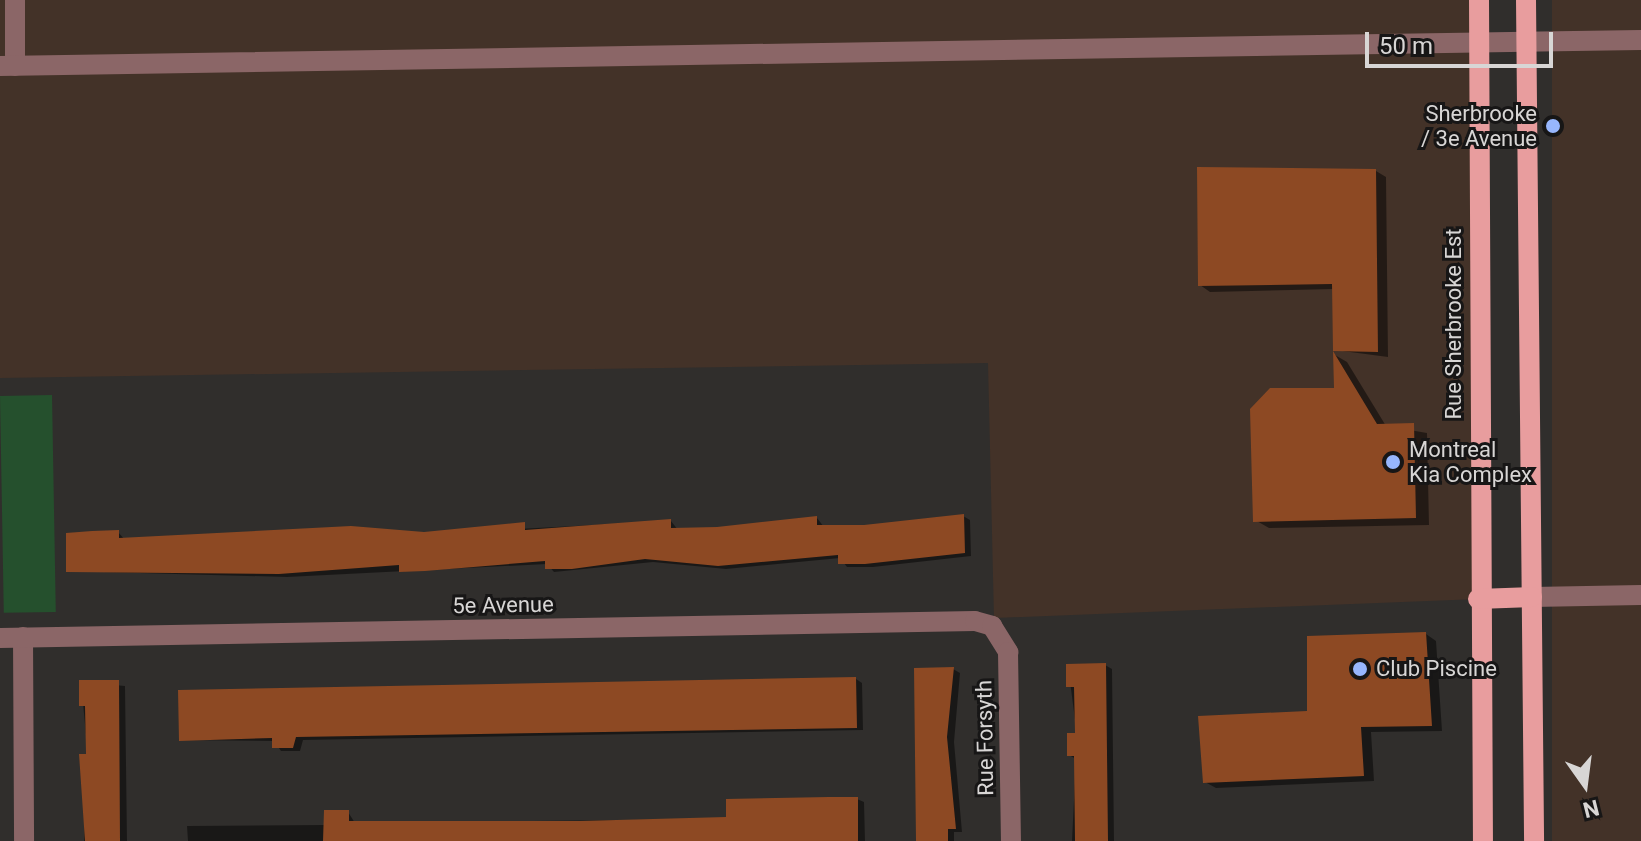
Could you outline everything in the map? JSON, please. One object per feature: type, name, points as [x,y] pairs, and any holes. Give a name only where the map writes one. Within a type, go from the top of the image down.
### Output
[{"type":"main road","name":"Rue Sherbrooke Est","points":[[1479,0],[1478,599],[1483,841]]},
{"type":"main road","points":[[1526,0],[1534,841]]},
{"type":"main road","points":[[1478,599],[1532,597]]},
{"type":"street","points":[[15,0],[8,66],[1641,40]]},
{"type":"street","points":[[1532,597],[1641,595]]},
{"type":"street","name":"5e Avenue","points":[[0,638],[975,621],[1003,636]]},
{"type":"street","name":"Rue Forsyth","points":[[1003,636],[1011,841]]},
{"type":"street","points":[[23,637],[24,841]]},
{"type":"shaded area","points":[[0,0],[1469,0],[1479,44],[1478,599],[994,618],[988,363],[0,378]]},
{"type":"shaded area","points":[[1552,0],[1641,0],[1641,841],[1552,841]]},
{"type":"green space","points":[[52,395],[56,612],[4,613],[0,396]]},
{"type":"building","points":[[1197,167],[1376,169],[1378,352],[1333,351],[1332,284],[1198,286]]},
{"type":"building","points":[[1333,351],[1377,424],[1414,423],[1416,518],[1253,522],[1250,409],[1270,388],[1334,388]]},
{"type":"building","points":[[964,514],[965,553],[865,564],[838,564],[838,555],[718,566],[645,559],[572,569],[545,569],[545,561],[399,572],[399,565],[279,574],[66,572],[66,533],[92,531],[119,530],[119,538],[351,526],[424,532],[525,522],[525,530],[671,519],[671,528],[717,527],[817,516],[817,525],[864,525]]},
{"type":"building","points":[[1426,632],[1432,726],[1361,727],[1364,776],[1203,783],[1198,716],[1307,711],[1307,636]]},
{"type":"building","points":[[1106,663],[1108,841],[1075,841],[1074,756],[1067,756],[1067,733],[1075,733],[1074,687],[1066,687],[1066,664]]},
{"type":"building","points":[[954,667],[947,737],[956,829],[948,829],[948,841],[916,841],[914,668]]},
{"type":"building","points":[[856,677],[857,728],[296,737],[293,748],[272,748],[272,738],[179,741],[178,690]]},
{"type":"building","points":[[79,680],[119,680],[120,841],[85,841],[79,754],[86,754],[85,706],[79,706]]},
{"type":"building","points":[[858,797],[858,841],[323,841],[324,810],[349,810],[349,821],[580,821],[726,817],[726,799]]},
{"type":"place","name":"Sherbrooke / 3e Avenue","points":[[1553,126]]},
{"type":"place","name":"Montreal Kia Complex","points":[[1393,462]]},
{"type":"place","name":"Club Piscine","points":[[1360,669]]}]
